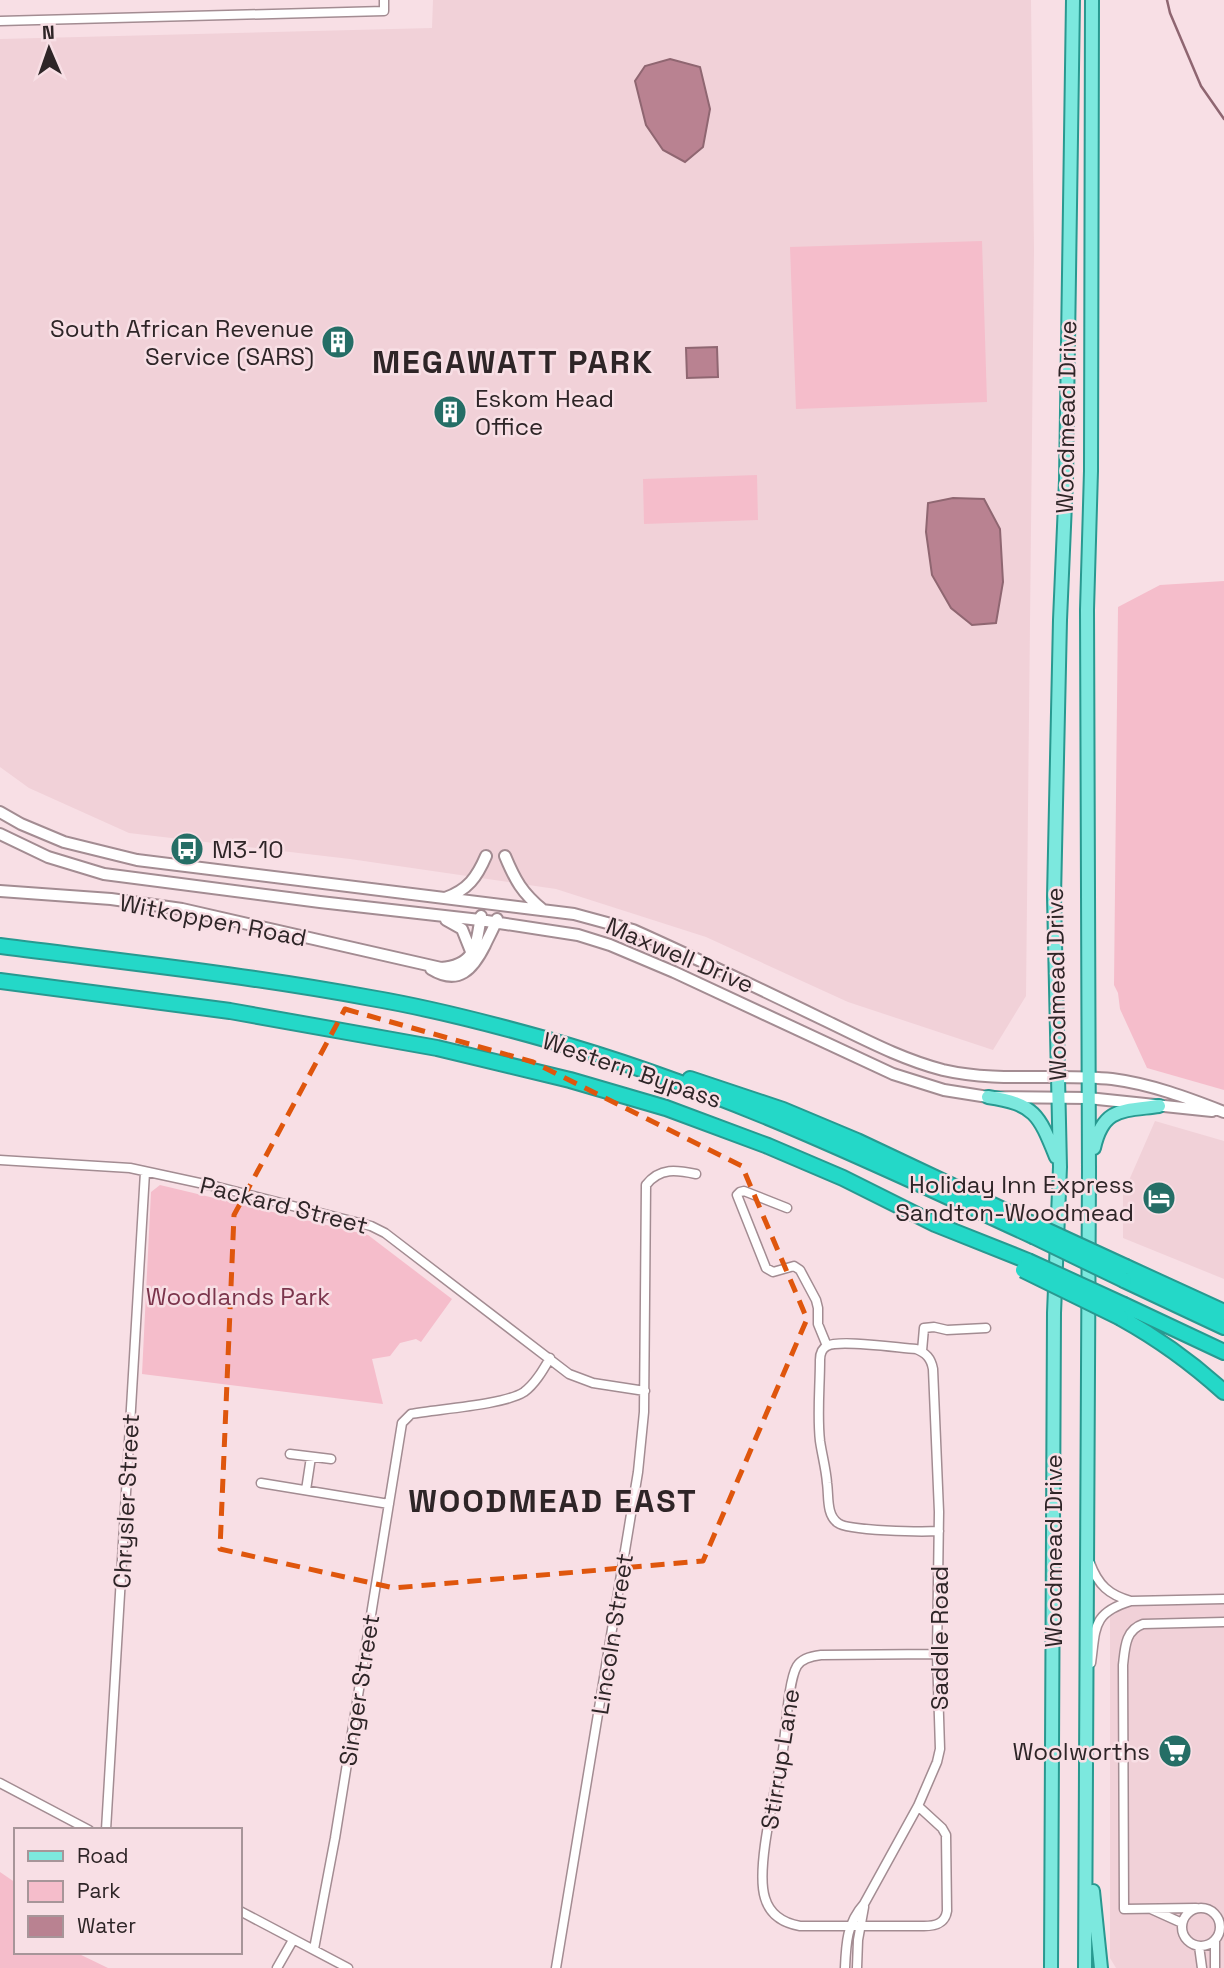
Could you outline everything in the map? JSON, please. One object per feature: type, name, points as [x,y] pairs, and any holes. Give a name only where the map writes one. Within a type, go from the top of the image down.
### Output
[{"type":"highway","name":"Western Bypass","points":[[0,946],[371,998],[490,1025],[617,1061],[778,1121],[1035,1231],[1125,1274],[1224,1327]]},
{"type":"highway","name":"Western Bypass","points":[[0,981],[230,1011],[437,1048],[570,1080],[666,1108],[768,1146],[843,1178],[1123,1312],[1224,1352]]},
{"type":"highway","points":[[1125,1274],[1224,1311]]},
{"type":"highway","points":[[1123,1312],[1224,1392]]},
{"type":"main road","name":"Woodmead Drive","points":[[1051,1968],[1054,1313],[1060,1167],[1054,884],[1066,480],[1073,0]]},
{"type":"main road","name":"Woodmead Drive","points":[[1085,1968],[1090,1171],[1087,610],[1091,471],[1092,0]]},
{"type":"main road","name":"Maxwell Drive","points":[[0,812],[64,842],[136,860],[590,917],[633,930],[888,1050],[934,1067],[997,1078],[1089,1078],[1132,1083],[1182,1096],[1224,1112]]},
{"type":"main road","name":"Maxwell Drive","points":[[0,834],[48,857],[104,874],[480,920],[570,933],[604,942],[893,1074],[944,1090],[988,1097],[1088,1098],[1224,1112]]},
{"type":"main road","points":[[443,898],[457,894],[472,882],[486,856]]},
{"type":"main road","points":[[505,856],[523,892],[545,911]]},
{"type":"main road","points":[[225,890],[229,871]]},
{"type":"main road","name":"Witkoppen Road","points":[[0,891],[169,906],[441,968],[464,962],[471,954]]},
{"type":"main road","points":[[471,954],[475,947],[483,903]]},
{"type":"main road","name":"Witkoppen Road","points":[[424,965],[445,975],[461,974],[470,970],[480,957],[500,906]]},
{"type":"main road","points":[[438,916],[461,927],[466,934],[471,954]]},
{"type":"main road","points":[[988,1097],[1016,1102],[1034,1114],[1044,1129],[1060,1167]]},
{"type":"main road","points":[[1090,1171],[1096,1137],[1107,1119],[1119,1112],[1159,1106]]},
{"type":"main road","points":[[1086,1832],[1101,1968]]},
{"type":"street","points":[[0,21],[384,11],[384,0]]},
{"type":"street","name":"Packard Street","points":[[0,1160],[130,1168],[218,1187],[371,1226],[385,1233],[564,1370],[593,1383],[645,1391]]},
{"type":"street","name":"Lincoln Street","points":[[556,1968],[638,1472],[645,1391],[646,1185],[668,1170],[696,1174]]},
{"type":"street","name":"Chrysler Street","points":[[106,1828],[145,1172]]},
{"type":"street","points":[[787,1208],[744,1191],[737,1195],[766,1268],[773,1272],[794,1266],[800,1270],[816,1300],[818,1324],[827,1346]]},
{"type":"street","points":[[939,1531],[846,1527],[834,1519],[830,1509],[820,1439],[820,1357],[827,1346],[841,1343],[925,1354],[924,1328],[986,1328]]},
{"type":"street","name":"Saddle Road","points":[[845,1968],[849,1927],[918,1806],[940,1749],[937,1654],[939,1531],[934,1377],[932,1361],[925,1354]]},
{"type":"street","name":"Singer Street","points":[[314,1949],[404,1420],[411,1414],[509,1399],[523,1393],[535,1381],[550,1358]]},
{"type":"street","points":[[290,1454],[331,1459]]},
{"type":"street","points":[[306,1490],[311,1457]]},
{"type":"street","points":[[261,1483],[389,1504]]},
{"type":"street","points":[[1087,1550],[1091,1566],[1099,1580],[1116,1597],[1131,1601],[1224,1599]]},
{"type":"street","points":[[1087,1690],[1096,1628],[1100,1618],[1106,1612],[1131,1601]]},
{"type":"street","points":[[1196,1908],[1187,1913],[1182,1923],[1184,1935],[1188,1941],[1199,1946],[1210,1944],[1220,1931],[1220,1920],[1207,1908],[1196,1908],[1151,1909],[1124,1909],[1123,1665],[1127,1642],[1133,1629],[1143,1624],[1224,1622]]},
{"type":"street","name":"Stirrup Lane","points":[[918,1806],[946,1835],[945,1919],[930,1926],[849,1927],[790,1924],[772,1912],[763,1890],[765,1854],[790,1691],[796,1668],[813,1656],[937,1654]]},
{"type":"street","points":[[0,1783],[85,1828]]},
{"type":"street","name":"Saddle Road","points":[[857,1968],[864,1904]]},
{"type":"street","points":[[1151,1909],[1182,1923]]},
{"type":"street","points":[[242,1912],[348,1968]]},
{"type":"street","points":[[277,1968],[293,1940]]},
{"type":"street","points":[[1215,1940],[1215,1968]]},
{"type":"street","points":[[1199,1946],[1202,1968]]},
{"type":"highlighted area","points":[[345,1009],[533,1062],[742,1166],[807,1319],[703,1561],[394,1588],[220,1549],[234,1215]]},
{"type":"shaded area","points":[[433,0],[1031,0],[1034,250],[1026,996],[993,1050],[848,1002],[706,937],[556,889],[350,859],[129,833],[29,788],[0,767],[0,39],[432,28]]},
{"type":"shaded area","points":[[1155,1121],[1224,1141],[1224,1279],[1123,1238],[1123,1194]]},
{"type":"shaded area","points":[[1224,1604],[1224,1968],[1116,1968],[1110,1958],[1110,1605]]},
{"type":"green space","points":[[982,241],[987,402],[796,409],[790,247]]},
{"type":"green space","points":[[757,475],[758,520],[644,524],[643,479]]},
{"type":"green space","points":[[1224,581],[1224,1090],[1147,1068],[1120,1009],[1114,985],[1118,607],[1160,585]]},
{"type":"green space","name":"Woodlands Park","points":[[160,1185],[368,1235],[452,1299],[421,1342],[416,1339],[400,1343],[390,1356],[372,1359],[383,1404],[142,1374],[151,1192]]},
{"type":"green space","points":[[0,1872],[14,1882],[14,1954],[79,1954],[108,1968],[0,1968]]},
{"type":"water","points":[[670,59],[700,67],[710,109],[703,147],[685,162],[663,150],[646,125],[635,81],[645,66]]},
{"type":"water","points":[[717,347],[718,377],[687,378],[686,348]]},
{"type":"water","points":[[953,498],[984,499],[1000,529],[1003,582],[996,623],[972,625],[951,608],[932,575],[926,532],[928,503]]},
{"type":"waterway","points":[[1167,0],[1201,86],[1224,119]]},
{"type":"place","name":"South African Revenue Service (SARS)","points":[[338,342]]},
{"type":"place","name":"Eskom Head Office","points":[[450,412]]},
{"type":"place","name":"M3-10","points":[[187,849]]},
{"type":"place","name":"Holiday Inn Express Sandton-Woodmead","points":[[1159,1198]]},
{"type":"place","name":"Woolworths","points":[[1175,1751]]},
{"type":"district","name":"MEGAWATT PARK","points":[[513,362]]},
{"type":"district","name":"WOODMEAD EAST","points":[[553,1501]]}]
